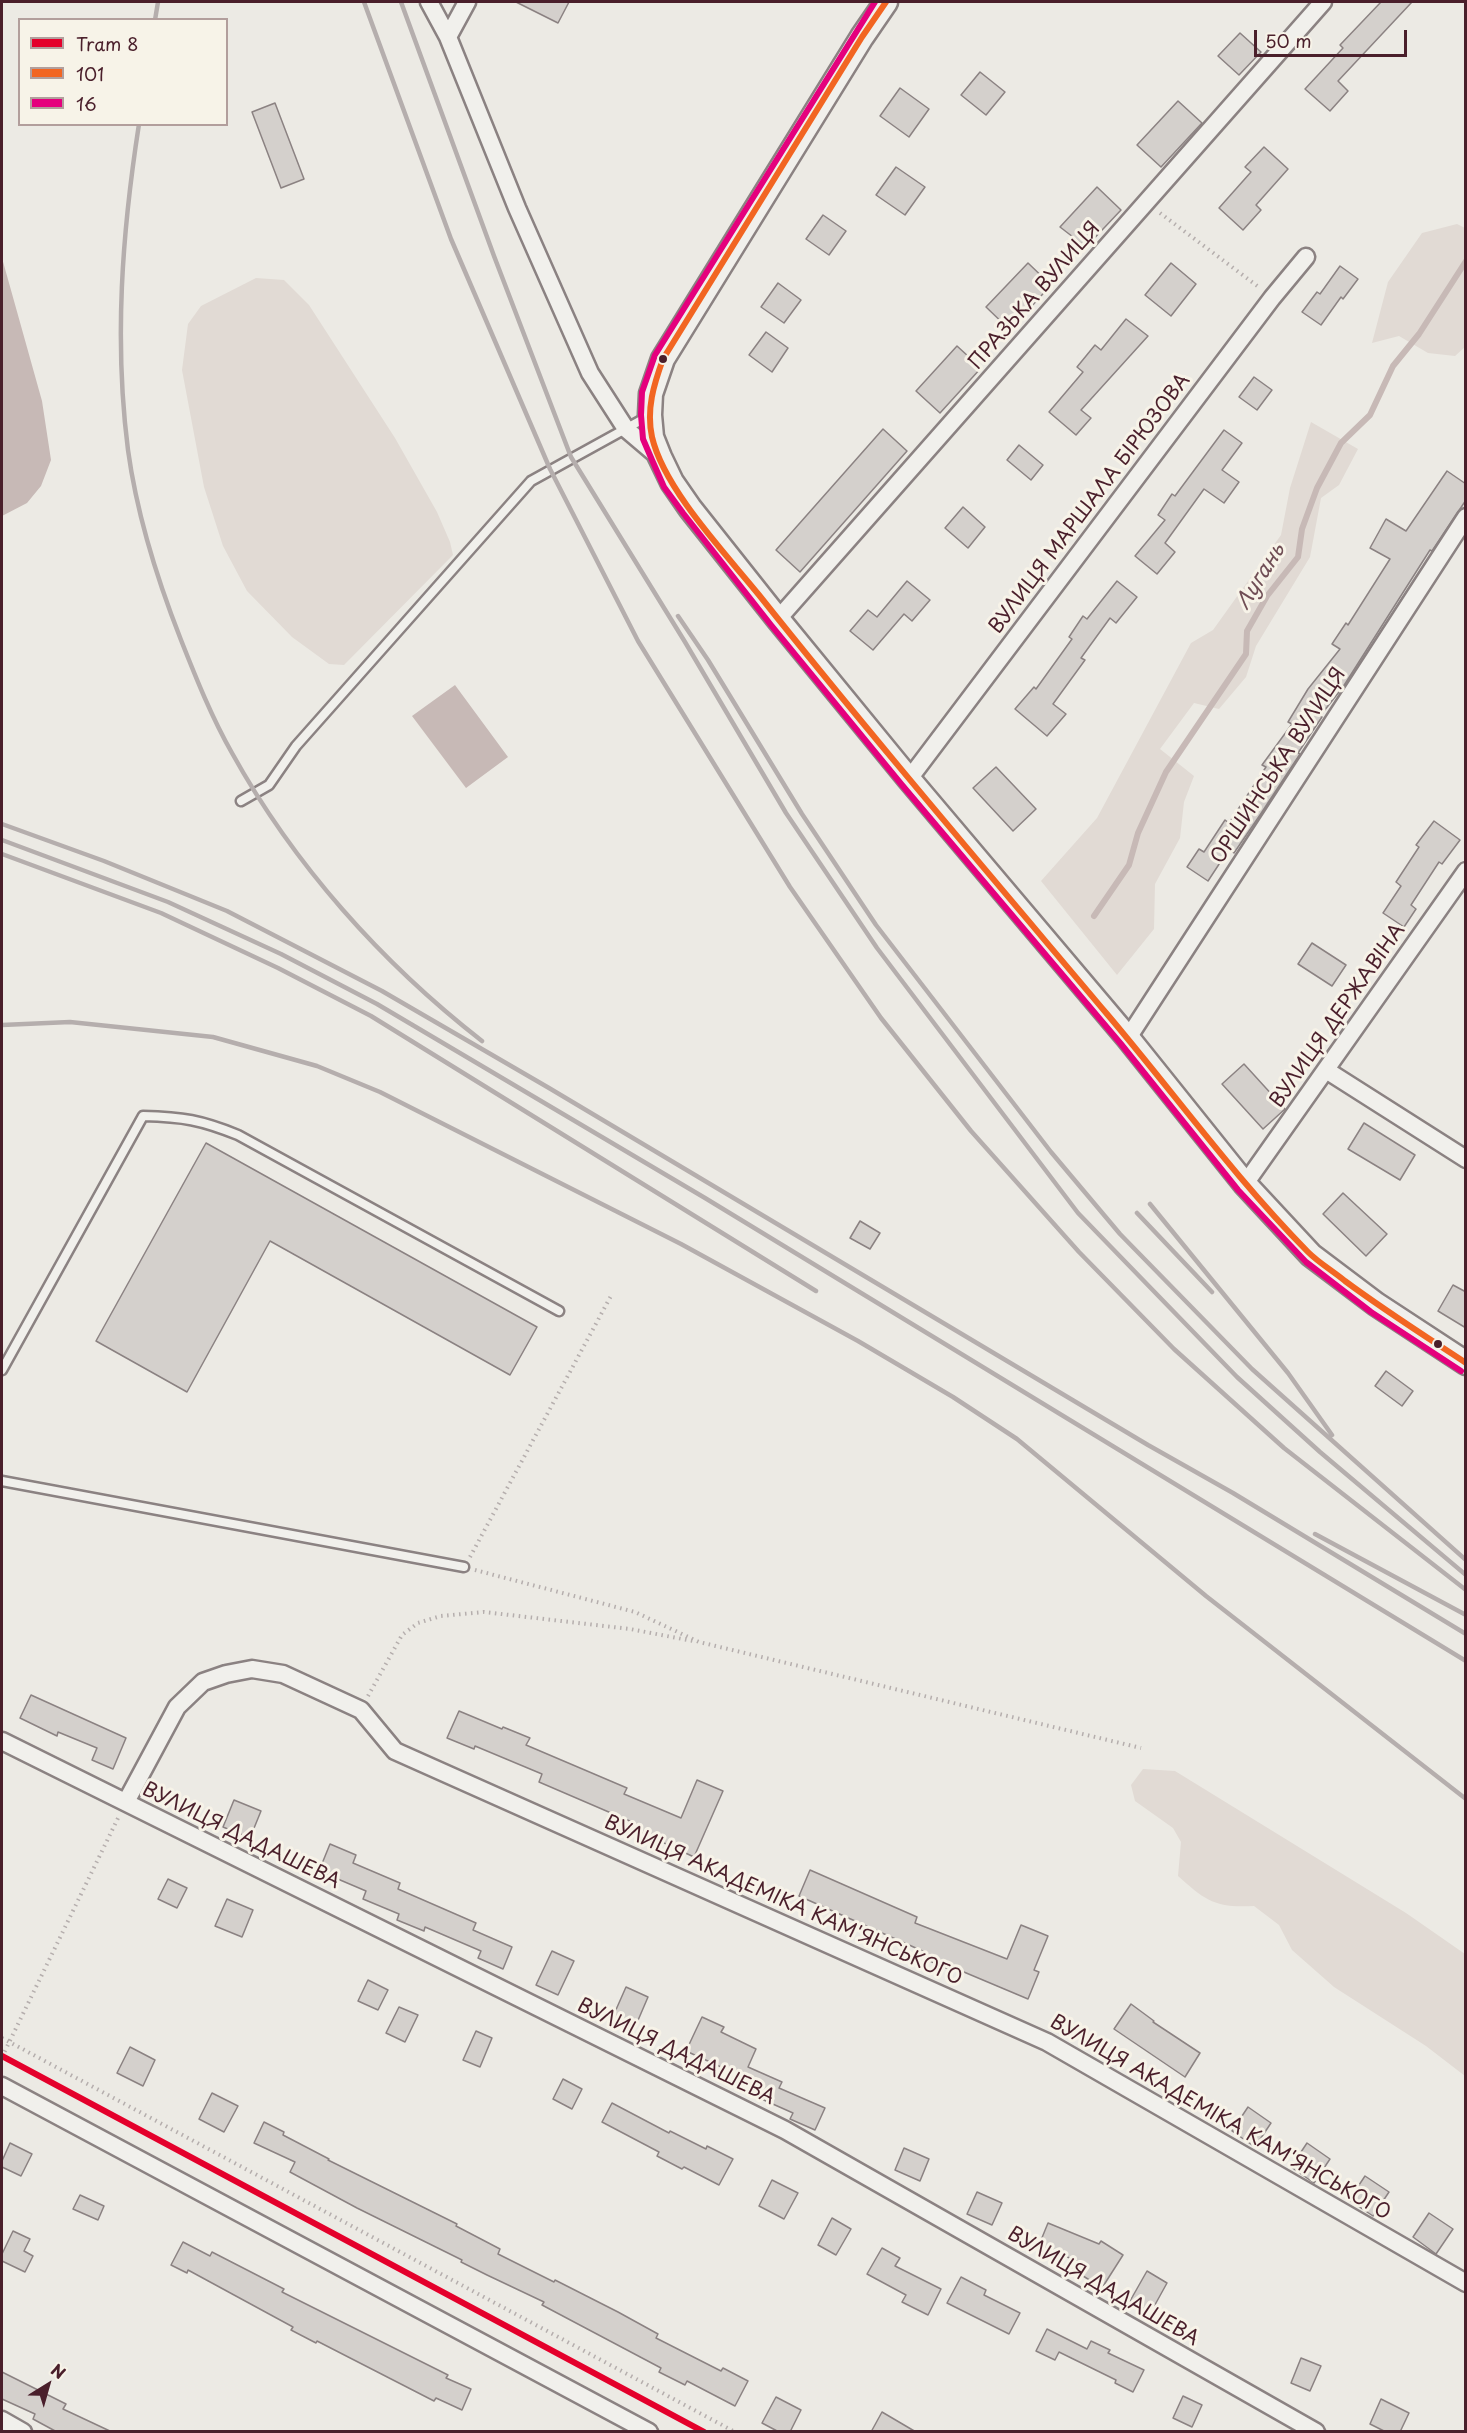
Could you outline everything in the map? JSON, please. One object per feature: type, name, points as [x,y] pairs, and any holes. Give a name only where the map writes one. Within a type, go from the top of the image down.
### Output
[{"type":"street","points":[[429,2],[448,37],[517,208],[590,373],[626,429],[654,436]]},
{"type":"street","points":[[448,37],[467,2]]},
{"type":"street","points":[[862,37],[871,2]]},
{"type":"street","points":[[886,2],[862,37],[663,359],[651,394],[654,436],[672,482],[778,619],[1128,1038],[1245,1184],[1311,1255],[1376,1304],[1466,1363]]},
{"type":"street","name":"ПРАЗЬКА ВУЛИЦЯ","points":[[778,619],[1323,2]]},
{"type":"street","name":"ВУЛИЦЯ МАРШАЛА БІРЮЗОВА","points":[[909,778],[1272,298],[1306,257]]},
{"type":"street","name":"ОРШИНСЬКА ВУЛИЦЯ","points":[[1128,1038],[1466,517]]},
{"type":"street","name":"ВУЛИЦЯ ДЕРЖАВІНА","points":[[1245,1184],[1463,880]]},
{"type":"street","points":[[1326,1070],[1466,1159]]},
{"type":"street","name":"ВУЛИЦЯ АКАДЕМІКА КАМ'ЯНСЬКОГО","points":[[126,1802],[177,1707],[203,1682],[226,1674],[252,1669],[283,1674],[361,1710],[395,1751],[1047,2042],[1466,2283]]},
{"type":"street","name":"ВУЛИЦЯ ДАДАШЕВА","points":[[2,1741],[785,2130],[1316,2432]]},
{"type":"street","points":[[2,2086],[649,2432]]},
{"type":"street","points":[[2,2420],[23,2432]]},
{"type":"lane","points":[[241,801],[269,784],[296,746],[531,481],[626,429],[654,436]]},
{"type":"lane","points":[[2,1370],[143,1116],[205,1121],[238,1135],[559,1311]]},
{"type":"lane","points":[[2,1481],[464,1567]]},
{"type":"path","points":[[1146,202],[1272,298]]},
{"type":"path","points":[[612,1294],[464,1567],[635,1612],[699,1642]]},
{"type":"path","points":[[361,1710],[402,1635],[418,1623],[441,1616],[484,1612],[630,1629],[699,1642],[1141,1748]]},
{"type":"path","points":[[2,2056],[126,1802]]},
{"type":"path","points":[[2,2038],[735,2432]]},
{"type":"shaded area","points":[[1457,224],[1465,228],[1465,347],[1455,356],[1428,353],[1399,336],[1372,343],[1388,282],[1422,233]]},
{"type":"shaded area","points":[[2,258],[42,401],[51,460],[41,486],[27,503],[2,516]]},
{"type":"shaded area","points":[[256,278],[284,280],[309,305],[395,438],[437,512],[453,555],[344,665],[329,664],[292,637],[247,591],[223,546],[204,487],[182,370],[188,324],[201,306]]},
{"type":"shaded area","points":[[1311,422],[1358,449],[1339,485],[1321,498],[1310,557],[1256,646],[1246,677],[1219,709],[1194,703],[1160,749],[1194,776],[1184,802],[1180,838],[1155,884],[1154,929],[1117,975],[1041,881],[1097,818],[1191,643],[1213,630],[1281,535],[1290,488]]},
{"type":"shaded area","points":[[455,685],[508,757],[466,788],[412,716]]},
{"type":"shaded area","points":[[1143,1769],[1175,1771],[1406,1913],[1465,1954],[1465,2076],[1426,2046],[1334,1987],[1292,1950],[1279,1925],[1254,1906],[1230,1906],[1212,1901],[1196,1892],[1178,1876],[1181,1842],[1173,1828],[1135,1801],[1131,1785]]},
{"type":"building","points":[[516,2],[569,2],[558,23]]},
{"type":"building","points":[[1381,2],[1412,2],[1338,81],[1348,91],[1330,111],[1305,89],[1343,48],[1340,45]]},
{"type":"building","points":[[1240,33],[1261,52],[1239,75],[1218,56]]},
{"type":"building","points":[[980,72],[1005,92],[986,115],[961,95]]},
{"type":"building","points":[[900,88],[929,109],[909,137],[880,116]]},
{"type":"building","points":[[1178,101],[1202,123],[1161,167],[1137,145]]},
{"type":"building","points":[[275,103],[304,179],[281,188],[252,112]]},
{"type":"building","points":[[1264,147],[1288,169],[1256,205],[1261,210],[1243,230],[1219,208],[1251,172],[1245,167]]},
{"type":"building","points":[[896,167],[925,187],[905,215],[876,195]]},
{"type":"building","points":[[1097,187],[1121,210],[1086,247],[1060,227]]},
{"type":"building","points":[[823,215],[846,231],[829,255],[806,239]]},
{"type":"building","points":[[1028,263],[1051,285],[1010,330],[986,307]]},
{"type":"building","points":[[1171,263],[1196,284],[1171,316],[1145,295]]},
{"type":"building","points":[[1340,266],[1358,279],[1343,299],[1341,297],[1321,325],[1302,312],[1317,292],[1320,294]]},
{"type":"building","points":[[778,283],[801,300],[784,323],[761,307]]},
{"type":"building","points":[[1126,319],[1148,336],[1081,410],[1091,418],[1076,435],[1049,412],[1083,372],[1077,367],[1095,345],[1101,350]]},
{"type":"building","points":[[766,332],[788,348],[772,372],[749,355]]},
{"type":"building","points":[[957,346],[981,368],[940,413],[916,391]]},
{"type":"building","points":[[1254,377],[1272,390],[1257,410],[1239,397]]},
{"type":"building","points":[[883,429],[907,451],[800,572],[776,550]]},
{"type":"building","points":[[1224,430],[1242,443],[1222,470],[1239,482],[1224,503],[1204,489],[1165,543],[1175,552],[1157,574],[1135,556],[1165,520],[1158,515],[1172,494],[1175,496]]},
{"type":"building","points":[[1019,445],[1043,465],[1031,480],[1007,460]]},
{"type":"building","points":[[1447,471],[1466,484],[1466,500],[1432,551],[1430,550],[1343,687],[1320,716],[1322,717],[1298,753],[1300,754],[1260,815],[1234,853],[1229,849],[1208,881],[1187,867],[1199,849],[1204,852],[1225,820],[1229,823],[1266,767],[1262,765],[1292,724],[1288,722],[1308,689],[1340,649],[1332,644],[1346,623],[1348,625],[1390,559],[1370,548],[1386,519],[1406,531]]},
{"type":"building","points":[[963,507],[985,527],[968,548],[945,528]]},
{"type":"building","points":[[907,581],[930,600],[912,621],[904,614],[873,650],[850,631],[868,610],[877,617]]},
{"type":"building","points":[[1117,581],[1137,597],[1116,623],[1110,618],[1081,658],[1085,660],[1053,704],[1066,714],[1047,736],[1015,709],[1034,687],[1036,689],[1072,639],[1069,637],[1083,616],[1087,619]]},
{"type":"building","points":[[996,767],[1036,809],[1013,831],[973,788]]},
{"type":"building","points":[[1434,821],[1460,840],[1442,864],[1439,862],[1411,905],[1416,909],[1404,927],[1383,913],[1401,886],[1396,882],[1419,847],[1416,845]]},
{"type":"building","points":[[1312,943],[1346,965],[1332,986],[1298,964]]},
{"type":"building","points":[[1244,1064],[1285,1109],[1263,1129],[1222,1084]]},
{"type":"building","points":[[1364,1123],[1415,1155],[1400,1180],[1348,1149]]},
{"type":"building","points":[[206,1143],[537,1327],[510,1375],[270,1241],[187,1392],[96,1341]]},
{"type":"building","points":[[1343,1193],[1387,1234],[1366,1256],[1323,1214]]},
{"type":"building","points":[[860,1221],[880,1233],[870,1249],[850,1238]]},
{"type":"building","points":[[1453,1285],[1466,1292],[1466,1328],[1438,1311]]},
{"type":"building","points":[[1386,1371],[1413,1391],[1402,1406],[1375,1386]]},
{"type":"building","points":[[31,1695],[126,1738],[113,1769],[92,1760],[97,1748],[58,1732],[57,1736],[20,1718]]},
{"type":"building","points":[[459,1711],[530,1738],[526,1745],[627,1788],[624,1794],[681,1818],[697,1780],[723,1791],[694,1857],[630,1827],[632,1822],[539,1782],[542,1774],[475,1746],[474,1749],[447,1738]]},
{"type":"building","points":[[234,1800],[261,1811],[250,1838],[223,1827]]},
{"type":"building","points":[[330,1844],[356,1855],[353,1863],[400,1883],[398,1889],[476,1923],[473,1930],[512,1947],[503,1969],[478,1958],[481,1951],[425,1927],[424,1931],[397,1920],[399,1914],[363,1899],[366,1891],[319,1871]]},
{"type":"building","points":[[810,1870],[917,1917],[915,1923],[1007,1959],[1021,1925],[1048,1936],[1034,1970],[1039,1972],[1028,1999],[952,1967],[951,1970],[925,1959],[927,1953],[799,1896]]},
{"type":"building","points":[[168,1879],[187,1888],[177,1908],[158,1899]]},
{"type":"building","points":[[227,1899],[253,1910],[242,1937],[215,1926]]},
{"type":"building","points":[[552,1951],[574,1961],[558,1995],[536,1985]]},
{"type":"building","points":[[368,1980],[388,1990],[378,2010],[358,2001]]},
{"type":"building","points":[[626,1987],[648,1997],[633,2032],[611,2021]]},
{"type":"building","points":[[1131,2004],[1153,2022],[1200,2053],[1185,2077],[1114,2029]]},
{"type":"building","points":[[399,2007],[418,2015],[405,2042],[386,2033]]},
{"type":"building","points":[[702,2017],[724,2027],[721,2032],[756,2049],[748,2067],[782,2082],[779,2088],[825,2108],[815,2130],[790,2119],[793,2113],[748,2093],[750,2087],[719,2073],[721,2067],[686,2051]]},
{"type":"building","points":[[476,2031],[492,2038],[480,2067],[463,2060]]},
{"type":"building","points":[[130,2047],[155,2060],[143,2086],[117,2073]]},
{"type":"building","points":[[563,2079],[582,2089],[572,2109],[553,2099]]},
{"type":"building","points":[[212,2093],[238,2106],[224,2132],[199,2119]]},
{"type":"building","points":[[612,2103],[669,2133],[670,2131],[706,2149],[707,2146],[733,2159],[719,2185],[657,2156],[659,2152],[602,2122]]},
{"type":"building","points":[[1248,2107],[1271,2123],[1255,2147],[1232,2131]]},
{"type":"building","points":[[264,2122],[328,2160],[457,2224],[456,2226],[500,2249],[498,2254],[618,2312],[658,2334],[656,2338],[721,2371],[723,2368],[748,2381],[735,2406],[687,2381],[685,2385],[659,2372],[661,2368],[542,2305],[544,2302],[461,2262],[462,2260],[290,2172],[295,2162],[254,2143]]},
{"type":"building","points":[[10,2143],[32,2154],[21,2176],[2,2167],[2,2161]]},
{"type":"building","points":[[1307,2143],[1330,2159],[1314,2183],[1291,2167]]},
{"type":"building","points":[[904,2148],[929,2159],[920,2181],[895,2170]]},
{"type":"building","points":[[1365,2176],[1389,2192],[1373,2216],[1349,2200]]},
{"type":"building","points":[[772,2180],[798,2193],[784,2219],[759,2206]]},
{"type":"building","points":[[977,2192],[1002,2203],[992,2225],[967,2214]]},
{"type":"building","points":[[80,2195],[104,2206],[98,2220],[73,2209]]},
{"type":"building","points":[[1429,2213],[1453,2229],[1436,2254],[1413,2237]]},
{"type":"building","points":[[832,2218],[851,2229],[836,2255],[818,2245]]},
{"type":"building","points":[[1048,2223],[1099,2244],[1101,2241],[1123,2255],[1102,2288],[1080,2274],[1086,2265],[1039,2245]]},
{"type":"building","points":[[13,2231],[30,2239],[24,2251],[33,2256],[25,2272],[2,2261],[2,2254]]},
{"type":"building","points":[[183,2242],[210,2256],[212,2252],[284,2289],[282,2292],[448,2375],[446,2378],[471,2389],[462,2410],[436,2398],[434,2401],[317,2341],[316,2343],[291,2330],[293,2327],[188,2270],[187,2273],[171,2265]]},
{"type":"building","points":[[882,2248],[900,2258],[895,2266],[941,2289],[928,2315],[902,2302],[906,2295],[867,2274]]},
{"type":"building","points":[[1147,2271],[1167,2283],[1151,2312],[1130,2301]]},
{"type":"building","points":[[961,2277],[986,2290],[984,2295],[1020,2313],[1009,2334],[947,2303]]},
{"type":"building","points":[[1047,2329],[1087,2349],[1091,2341],[1110,2350],[1108,2353],[1144,2370],[1133,2392],[1115,2383],[1116,2380],[1059,2352],[1055,2360],[1036,2351]]},
{"type":"building","points":[[1301,2358],[1321,2366],[1310,2391],[1291,2383]]},
{"type":"building","points":[[2,2372],[66,2404],[63,2409],[112,2432],[57,2432],[33,2419],[35,2414],[2,2399]]},
{"type":"building","points":[[1183,2396],[1202,2405],[1192,2427],[1173,2418]]},
{"type":"building","points":[[776,2397],[801,2410],[790,2432],[779,2432],[762,2423]]},
{"type":"building","points":[[1381,2399],[1409,2413],[1400,2432],[1386,2432],[1370,2424]]},
{"type":"building","points":[[882,2412],[916,2432],[871,2432]]},
{"type":"waterway","name":"Лугань","points":[[1094,916],[1129,865],[1138,833],[1166,772],[1246,654],[1247,631],[1267,596],[1298,557],[1302,529],[1317,488],[1341,443],[1370,415],[1393,366],[1419,334],[1466,261]]},
{"type":"railway","points":[[155,18],[158,2]]},
{"type":"railway","points":[[364,2],[451,239],[550,469],[638,641],[790,887],[881,1018],[971,1131],[1079,1252],[1174,1349],[1284,1448],[1466,1590]]},
{"type":"railway","points":[[401,2],[571,457],[685,642],[786,813],[877,948],[1078,1213],[1237,1377],[1320,1452],[1466,1575]]},
{"type":"railway","points":[[139,126],[124,246],[121,368],[132,475],[149,547],[172,617],[198,683],[225,740],[256,794],[283,834],[312,873],[375,945],[409,979],[482,1041]]},
{"type":"railway","points":[[678,616],[708,660],[802,814],[876,925],[1051,1152],[1120,1234],[1252,1369],[1466,1560]]},
{"type":"railway","points":[[2,824],[104,861],[227,911],[382,991],[1148,1445],[1233,1493],[1466,1634]]},
{"type":"railway","points":[[2,840],[168,902],[281,954],[377,1004],[705,1198],[1466,1661]]},
{"type":"railway","points":[[2,854],[161,913],[278,968],[371,1016],[816,1291]]},
{"type":"railway","points":[[2,1025],[70,1022],[213,1037],[317,1066],[380,1092],[681,1244],[858,1341],[953,1397],[1017,1439],[1206,1596],[1466,1799]]},
{"type":"railway","points":[[1150,1204],[1288,1373],[1332,1435]]},
{"type":"railway","points":[[1137,1213],[1212,1292]]},
{"type":"railway","points":[[1315,1534],[1466,1615]]},
{"type":"tram line","name":"8","points":[[2,2056],[704,2432]]},
{"type":"transit line","name":"16","points":[[875,2],[655,355],[642,392],[643,439],[664,487],[771,625],[902,785],[1121,1044],[1238,1190],[1306,1262],[1371,1312],[1461,1371]]},
{"type":"transit line","name":"101","points":[[886,2],[862,37],[663,359],[650,407],[650,427],[659,457],[682,499],[713,540],[1255,1195],[1317,1260],[1466,1363]]}]
